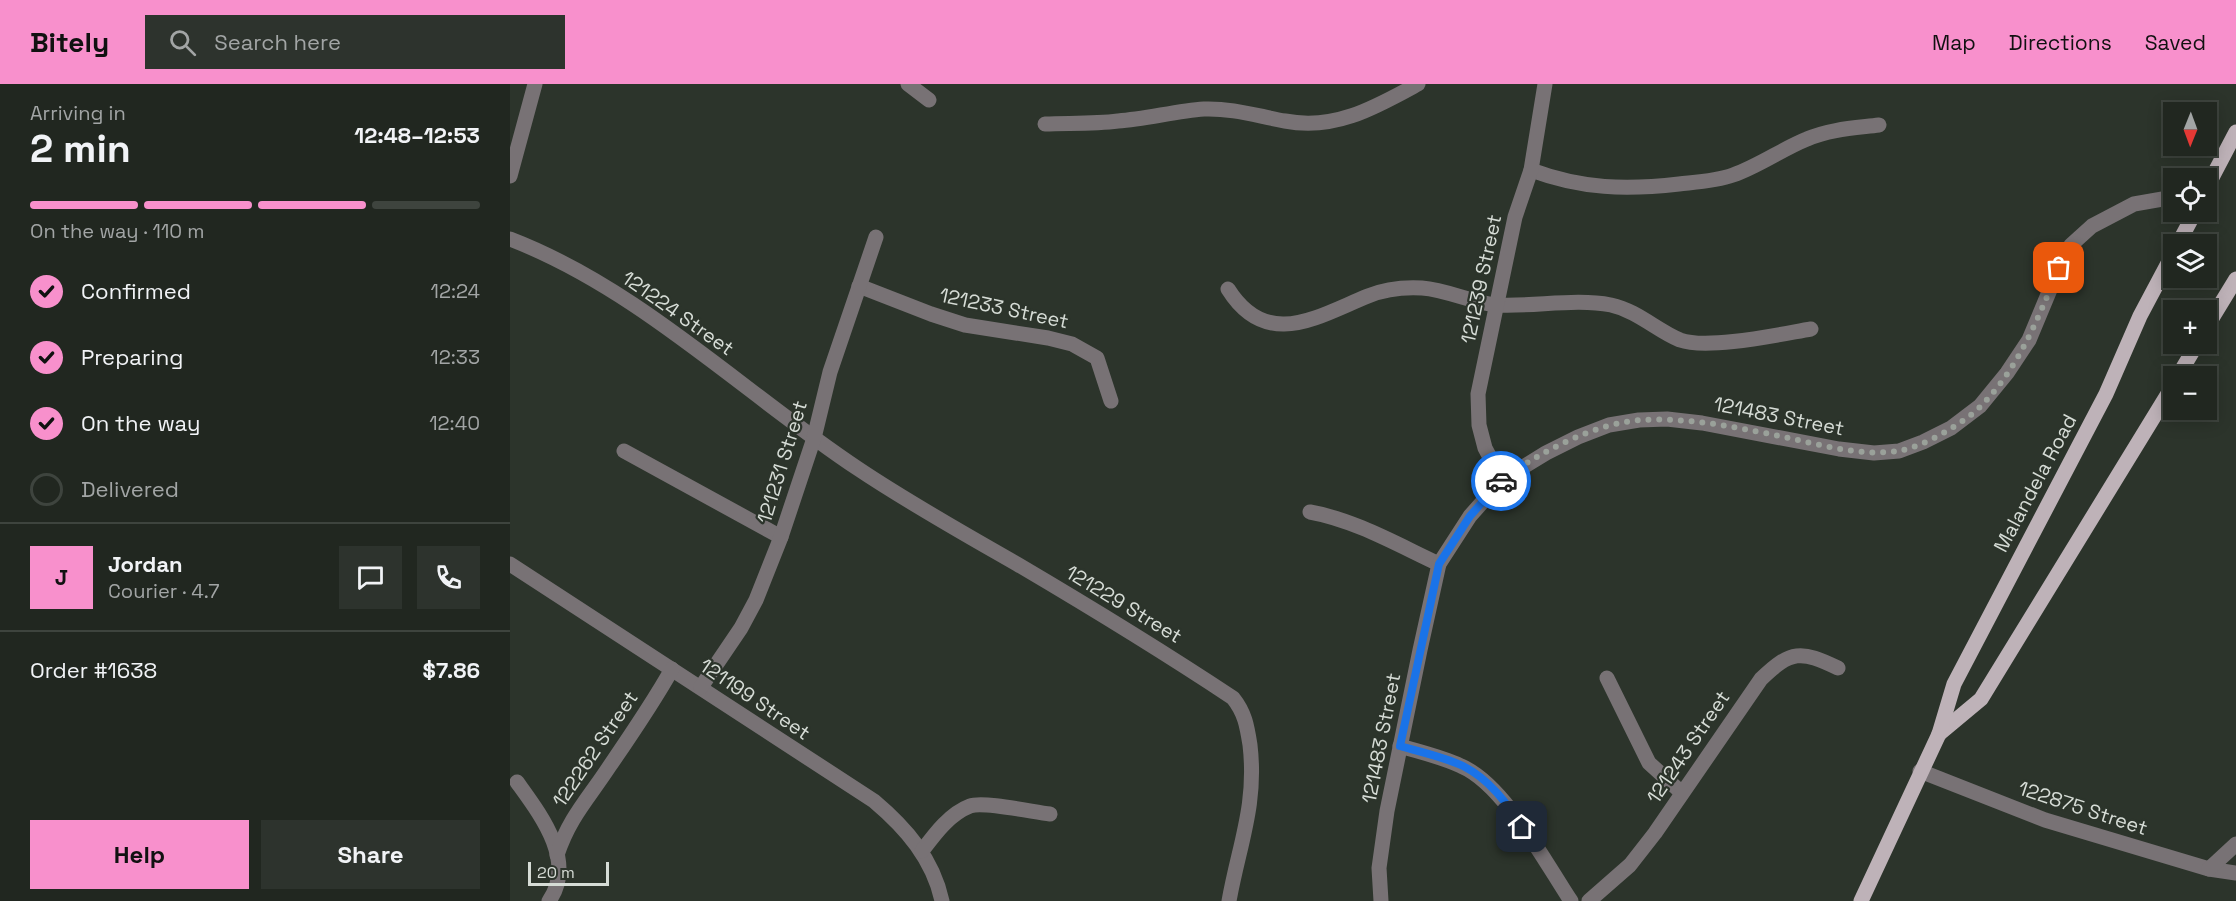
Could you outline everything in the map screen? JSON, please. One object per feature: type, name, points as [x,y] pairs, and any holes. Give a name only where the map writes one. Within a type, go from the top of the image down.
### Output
[{"type":"main road","points":[[2217,168],[2236,132]]},
{"type":"main road","name":"Malandela Road","points":[[1861,901],[1939,734],[1954,684],[2106,394],[2140,316],[2163,273]]},
{"type":"main road","points":[[2217,310],[2236,279]]},
{"type":"main road","name":"Malandela Road","points":[[1939,734],[1981,699],[2163,402]]},
{"type":"street","points":[[510,176],[535,84]]},
{"type":"street","points":[[908,84],[929,100]]},
{"type":"street","points":[[1045,124],[1115,122],[1208,109],[1236,110],[1286,122],[1327,122],[1348,119],[1364,113],[1418,84]]},
{"type":"street","name":"121239 Street","points":[[1502,480],[1485,448],[1477,411],[1478,394],[1515,216],[1531,170],[1545,84]]},
{"type":"street","points":[[1531,170],[1578,184],[1607,188],[1656,187],[1713,180],[1735,174],[1808,138],[1826,132],[1879,125]]},
{"type":"street","name":"121483 Street","points":[[1381,901],[1381,856],[1400,746],[1439,564],[1470,516],[1502,480],[1546,453],[1578,437],[1609,426],[1639,420],[1667,419],[1702,423],[1839,449],[1874,453],[1899,451],[1923,442],[1951,428],[1980,406],[2007,373],[2029,340],[2071,245],[2092,226],[2134,204],[2163,199]]},
{"type":"street","name":"121231 Street","points":[[702,687],[746,618],[782,537],[814,438],[830,372],[876,237]]},
{"type":"street","name":"121224 Street","points":[[510,239],[546,253],[610,291],[683,339],[814,438]]},
{"type":"street","name":"121233 Street","points":[[859,286],[964,325],[1072,344],[1097,358],[1111,401]]},
{"type":"street","points":[[1228,289],[1236,303],[1248,315],[1276,323],[1316,319],[1370,296],[1407,287],[1435,289],[1496,305],[1614,306],[1640,316],[1660,330],[1683,341],[1741,340],[1811,329]]},
{"type":"street","name":"121229 Street","points":[[814,438],[935,517],[1121,626],[1233,698],[1242,710],[1247,724],[1252,773],[1248,820],[1229,901]]},
{"type":"street","points":[[624,451],[782,537]]},
{"type":"street","points":[[1310,512],[1347,523],[1439,564]]},
{"type":"street","name":"121199 Street","points":[[510,564],[874,801],[894,817],[922,852],[944,900]]},
{"type":"street","name":"121243 Street","points":[[1589,901],[1630,865],[1655,833],[1761,679],[1779,661],[1797,655],[1818,658],[1838,668]]},
{"type":"street","name":"122262 Street","points":[[549,901],[557,887],[558,855],[565,832],[672,669]]},
{"type":"street","points":[[1607,678],[1648,762],[1682,793]]},
{"type":"street","points":[[1400,746],[1462,766],[1496,792],[1510,808],[1571,901]]},
{"type":"street","name":"122875 Street","points":[[1920,771],[2045,820],[2209,868],[2236,873]]},
{"type":"street","name":"122262 Street","points":[[517,782],[548,826],[558,855]]},
{"type":"street","points":[[922,852],[939,828],[971,805],[1050,814]]},
{"type":"street","points":[[2209,868],[2236,844]]},
{"type":"way so far","points":[[1501,481],[1522,466],[1578,437],[1609,426],[1639,420],[1667,419],[1733,427],[1839,449],[1874,453],[1899,451],[1923,442],[1951,428],[1980,406],[2007,373],[2029,340],[2059,268]]},
{"type":"route","points":[[1501,481],[1470,516],[1439,564],[1400,746],[1462,766],[1476,775],[1496,792],[1522,827]]}]
